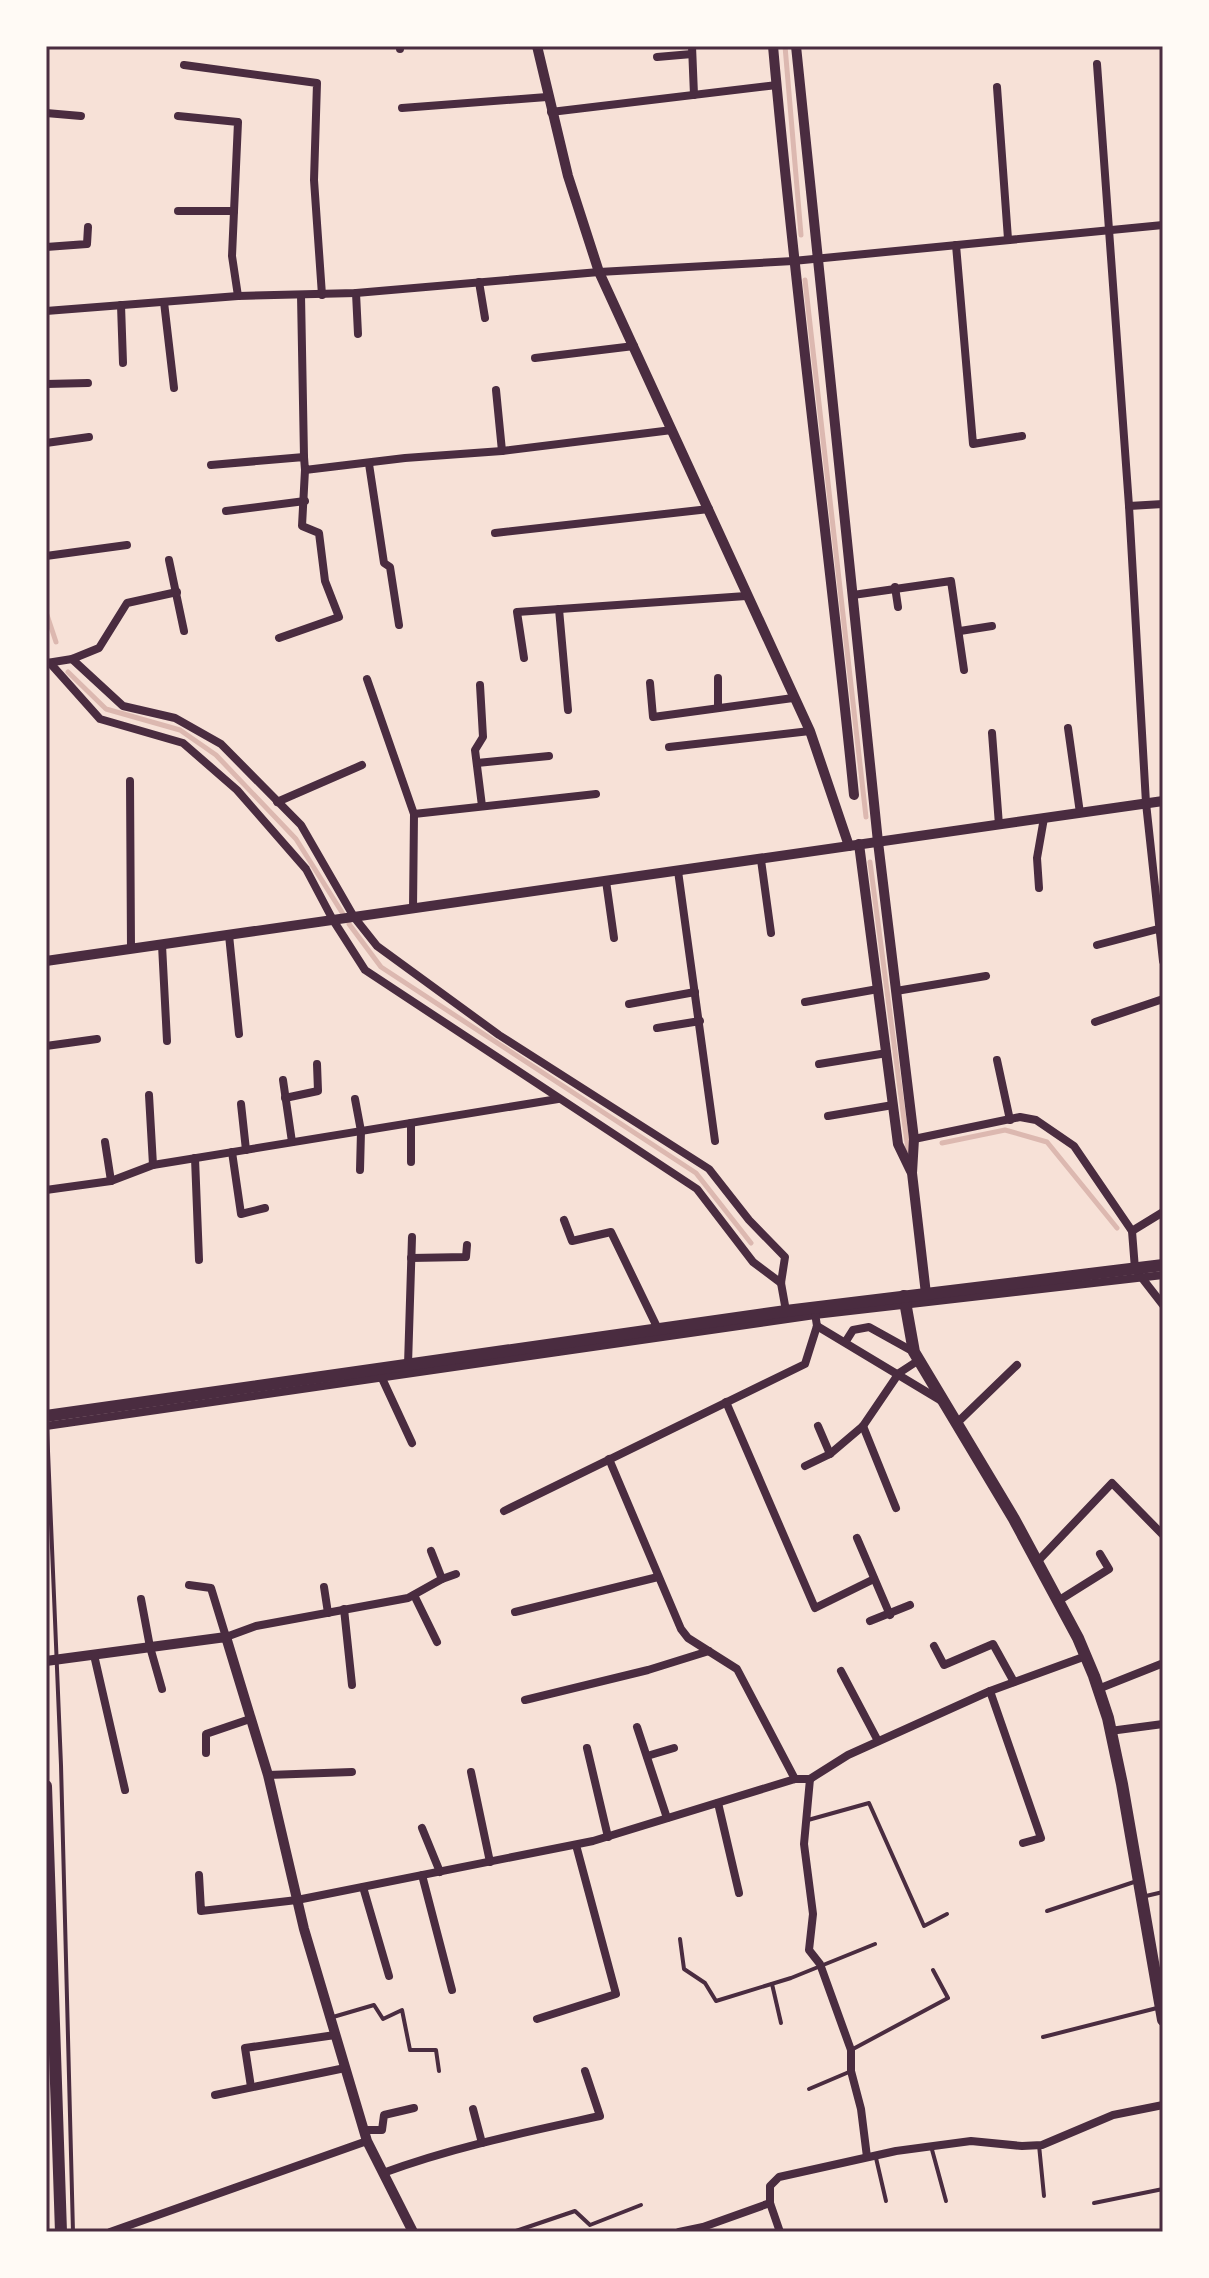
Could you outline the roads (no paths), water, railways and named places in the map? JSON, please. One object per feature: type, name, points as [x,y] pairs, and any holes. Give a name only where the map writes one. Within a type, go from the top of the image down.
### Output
[{"type":"main road","points":[[46,1416],[380,1374],[408,1365],[786,1311],[815,1312],[905,1300],[926,1294],[1138,1273],[1163,1265]]},
{"type":"main road","points":[[905,1300],[916,1356],[958,1422],[1037,1562],[1086,1656],[1098,1689],[1110,1731],[1162,2011]]},
{"type":"main road","points":[[46,1786],[61,2232]]},
{"type":"street","points":[[537,46],[568,176],[599,272],[810,731],[854,845],[878,989],[898,1144],[912,1173]]},
{"type":"street","points":[[773,46],[793,261],[854,795]]},
{"type":"street","points":[[796,46],[878,842],[914,1139],[912,1173],[926,1294]]},
{"type":"street","points":[[657,57],[692,50],[694,95]]},
{"type":"street","points":[[1097,64],[1129,506],[1146,803],[1163,961]]},
{"type":"street","points":[[184,65],[317,83],[314,180],[322,295]]},
{"type":"street","points":[[551,112],[777,85]]},
{"type":"street","points":[[997,87],[1008,239]]},
{"type":"street","points":[[402,108],[547,97]]},
{"type":"street","points":[[46,113],[81,116]]},
{"type":"street","points":[[178,116],[238,122],[232,256],[238,296]]},
{"type":"street","points":[[178,211],[234,211]]},
{"type":"street","points":[[46,311],[238,296],[356,293],[599,272],[793,261],[1163,225]]},
{"type":"street","points":[[46,247],[87,244],[88,227]]},
{"type":"street","points":[[956,245],[973,444],[1022,436]]},
{"type":"street","points":[[479,282],[485,318]]},
{"type":"street","points":[[356,293],[358,334]]},
{"type":"street","points":[[279,638],[339,617],[325,581],[319,533],[302,526],[305,470],[301,295]]},
{"type":"street","points":[[164,302],[174,388]]},
{"type":"street","points":[[121,305],[123,363]]},
{"type":"street","points":[[535,358],[634,346]]},
{"type":"street","points":[[46,384],[88,383]]},
{"type":"street","points":[[496,390],[502,451]]},
{"type":"street","points":[[305,470],[502,451],[672,430]]},
{"type":"street","points":[[46,443],[89,437]]},
{"type":"street","points":[[211,465],[304,457]]},
{"type":"street","points":[[369,464],[384,563],[390,567],[399,625]]},
{"type":"street","points":[[226,511],[305,501]]},
{"type":"street","points":[[1129,506],[1163,504]]},
{"type":"street","points":[[495,533],[709,509]]},
{"type":"street","points":[[46,556],[127,545]]},
{"type":"street","points":[[169,560],[184,631]]},
{"type":"street","points":[[834,599],[895,587],[951,581],[964,670]]},
{"type":"street","points":[[895,587],[898,607]]},
{"type":"street","points":[[48,663],[72,659],[99,648],[127,603],[177,592]]},
{"type":"street","points":[[524,658],[517,612],[746,596]]},
{"type":"street","points":[[559,609],[568,710]]},
{"type":"street","points":[[960,631],[992,626]]},
{"type":"street","points":[[72,659],[123,706],[175,718],[221,744],[301,825],[354,917],[377,946],[499,1035],[709,1169],[749,1220],[785,1257],[781,1283],[786,1311]]},
{"type":"street","points":[[48,663],[100,719],[183,743],[237,790],[306,869],[333,920],[365,970],[697,1189],[753,1262],[781,1283]]},
{"type":"street","points":[[718,678],[718,708]]},
{"type":"street","points":[[367,679],[414,814],[413,909]]},
{"type":"street","points":[[650,683],[653,717],[793,698]]},
{"type":"street","points":[[480,685],[483,737],[475,750],[482,806]]},
{"type":"street","points":[[1068,728],[1080,813]]},
{"type":"street","points":[[669,747],[810,731]]},
{"type":"street","points":[[992,733],[999,825]]},
{"type":"street","points":[[477,763],[549,756]]},
{"type":"street","points":[[277,802],[362,765]]},
{"type":"street","points":[[130,781],[131,949]]},
{"type":"street","points":[[414,814],[596,794]]},
{"type":"street","points":[[46,961],[1163,801]]},
{"type":"street","points":[[1039,888],[1037,858],[1044,818]]},
{"type":"street","points":[[761,860],[771,933]]},
{"type":"street","points":[[678,871],[715,1141]]},
{"type":"street","points":[[606,881],[614,938]]},
{"type":"street","points":[[1097,945],[1158,929]]},
{"type":"street","points":[[229,935],[239,1034]]},
{"type":"street","points":[[162,945],[167,1041]]},
{"type":"street","points":[[896,991],[986,976]]},
{"type":"street","points":[[805,1002],[878,989]]},
{"type":"street","points":[[629,1004],[695,992]]},
{"type":"street","points":[[1095,1022],[1163,999]]},
{"type":"street","points":[[657,1028],[700,1021]]},
{"type":"street","points":[[489,1052],[499,1035]]},
{"type":"street","points":[[46,1046],[97,1039]]},
{"type":"street","points":[[819,1064],[887,1053]]},
{"type":"street","points":[[997,1060],[1010,1120]]},
{"type":"street","points":[[285,1098],[318,1091],[317,1064]]},
{"type":"street","points":[[283,1080],[292,1142]]},
{"type":"street","points":[[149,1095],[153,1165]]},
{"type":"street","points":[[355,1099],[361,1131],[360,1170]]},
{"type":"street","points":[[46,1189],[111,1181],[153,1165],[559,1099]]},
{"type":"street","points":[[241,1104],[246,1150]]},
{"type":"street","points":[[828,1116],[893,1105]]},
{"type":"street","points":[[914,1139],[1020,1117],[1036,1120],[1074,1146],[1132,1231],[1138,1273],[1163,1305]]},
{"type":"street","points":[[411,1123],[411,1162]]},
{"type":"street","points":[[105,1142],[111,1181]]},
{"type":"street","points":[[232,1152],[241,1214],[265,1208]]},
{"type":"street","points":[[195,1158],[199,1260]]},
{"type":"street","points":[[1132,1231],[1163,1212]]},
{"type":"street","points":[[564,1220],[572,1241],[611,1232],[658,1329]]},
{"type":"street","points":[[408,1365],[412,1237]]},
{"type":"street","points":[[411,1258],[466,1257],[467,1245]]},
{"type":"street","points":[[905,1300],[1138,1273],[1163,1275]]},
{"type":"street","points":[[46,1416],[46,1426],[380,1374],[815,1312],[817,1326],[805,1364],[504,1511]]},
{"type":"street","points":[[817,1326],[942,1401]]},
{"type":"street","points":[[805,1466],[830,1454],[863,1426],[899,1373],[916,1356],[869,1327],[853,1330],[846,1341]]},
{"type":"street","points":[[958,1422],[1017,1365]]},
{"type":"street","points":[[380,1374],[412,1443]]},
{"type":"street","points":[[726,1402],[815,1608],[874,1579]]},
{"type":"street","points":[[818,1426],[830,1454]]},
{"type":"street","points":[[863,1426],[896,1508]]},
{"type":"street","points":[[609,1459],[681,1629],[688,1638],[737,1669],[795,1779]]},
{"type":"street","points":[[1037,1562],[1112,1483],[1163,1535]]},
{"type":"street","points":[[857,1538],[890,1615]]},
{"type":"street","points":[[431,1551],[442,1579]]},
{"type":"street","points":[[1058,1601],[1109,1569],[1100,1554]]},
{"type":"street","points":[[51,1661],[226,1637],[256,1626],[414,1595],[456,1574]]},
{"type":"street","points":[[515,1612],[658,1577]]},
{"type":"street","points":[[189,1585],[211,1588],[268,1775],[297,1900],[365,2136],[413,2232]]},
{"type":"street","points":[[324,1587],[328,1613]]},
{"type":"street","points":[[414,1595],[437,1642]]},
{"type":"street","points":[[141,1599],[162,1689]]},
{"type":"street","points":[[870,1621],[910,1605]]},
{"type":"street","points":[[344,1609],[352,1685]]},
{"type":"street","points":[[934,1646],[944,1665],[993,1644],[1014,1682]]},
{"type":"street","points":[[525,1700],[648,1670],[709,1651]]},
{"type":"street","points":[[94,1655],[125,1790]]},
{"type":"street","points":[[199,1875],[201,1911],[297,1900],[576,1845],[795,1779],[810,1779],[848,1755],[990,1691],[1086,1656]]},
{"type":"street","points":[[1098,1689],[1161,1664]]},
{"type":"street","points":[[841,1671],[878,1741]]},
{"type":"street","points":[[990,1691],[1041,1838],[1023,1843]]},
{"type":"street","points":[[206,1753],[206,1734],[250,1719]]},
{"type":"street","points":[[1110,1731],[1163,1724]]},
{"type":"street","points":[[637,1727],[667,1818]]},
{"type":"street","points":[[587,1748],[608,1837]]},
{"type":"street","points":[[647,1756],[674,1748]]},
{"type":"street","points":[[268,1775],[352,1772]]},
{"type":"street","points":[[471,1772],[490,1862]]},
{"type":"street","points":[[810,1779],[804,1844],[813,1914],[809,1950],[821,1967],[851,2050],[851,2071],[871,2156]]},
{"type":"street","points":[[718,1803],[739,1893]]},
{"type":"street","points":[[422,1828],[440,1872]]},
{"type":"street","points":[[537,2019],[616,1994],[576,1845]]},
{"type":"street","points":[[422,1875],[452,1990]]},
{"type":"street","points":[[363,1887],[389,1976]]},
{"type":"street","points":[[251,2087],[245,2048],[335,2035]]},
{"type":"street","points":[[215,2095],[345,2068]]},
{"type":"street","points":[[383,2173],[482,2143],[600,2116],[585,2071]]},
{"type":"street","points":[[780,2232],[770,2203],[770,2186],[779,2177],[871,2156],[971,2141],[1039,2145],[1113,2115],[1163,2105]]},
{"type":"street","points":[[110,2232],[382,2130],[384,2115],[414,2108]]},
{"type":"street","points":[[473,2109],[482,2143]]},
{"type":"street","points":[[679,2232],[704,2230],[770,2203]]},
{"type":"lane","points":[[46,1189],[46,1199]]},
{"type":"lane","points":[[46,1383],[46,1416]]},
{"type":"lane","points":[[46,1426],[51,1661],[73,2232]]},
{"type":"lane","points":[[805,1821],[869,1803],[924,1926],[947,1914]]},
{"type":"lane","points":[[1047,1911],[1139,1880]]},
{"type":"lane","points":[[1142,1897],[1163,1892]]},
{"type":"lane","points":[[680,1939],[684,1969],[705,1983],[716,2001],[821,1967],[875,1944]]},
{"type":"lane","points":[[851,2050],[948,1998],[933,1970]]},
{"type":"lane","points":[[772,1984],[781,2023]]},
{"type":"lane","points":[[330,2018],[374,2005],[383,2019],[402,2010],[410,2050],[436,2050],[439,2071]]},
{"type":"lane","points":[[1043,2037],[1162,2011]]},
{"type":"lane","points":[[809,2089],[851,2071]]},
{"type":"lane","points":[[1039,2145],[1044,2196]]},
{"type":"lane","points":[[931,2146],[946,2201]]},
{"type":"lane","points":[[871,2156],[886,2201]]},
{"type":"lane","points":[[1094,2203],[1163,2189]]},
{"type":"lane","points":[[513,2232],[575,2211],[590,2225],[641,2205]]},
{"type":"waterway","points":[[785,46],[801,235]]},
{"type":"waterway","points":[[805,280],[866,817]]},
{"type":"waterway","points":[[46,612],[56,642]]},
{"type":"waterway","points":[[68,672],[106,709],[180,730],[216,755],[296,839],[343,914]]},
{"type":"waterway","points":[[870,862],[908,1150]]},
{"type":"waterway","points":[[349,924],[381,967],[696,1173],[751,1243]]},
{"type":"waterway","points":[[942,1143],[1005,1130],[1047,1142],[1117,1228]]}]
